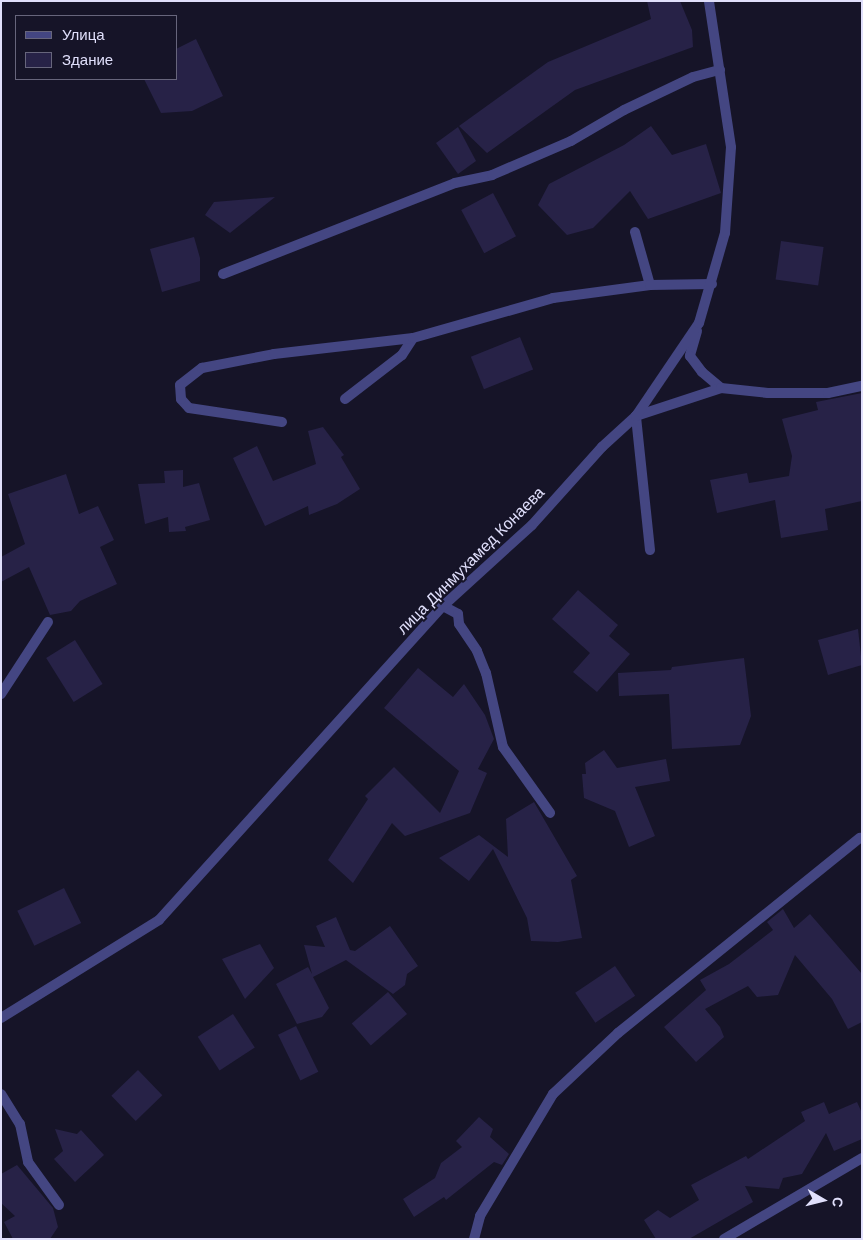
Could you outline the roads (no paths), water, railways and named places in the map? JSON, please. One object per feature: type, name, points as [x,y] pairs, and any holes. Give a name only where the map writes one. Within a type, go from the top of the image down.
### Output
[{"type":"street","name":"лица Динмухамед Конаева","points":[[1,1018],[158,920],[443,606],[532,525],[602,447],[636,416],[699,323],[712,284],[725,232],[731,148],[709,1]]},
{"type":"street","points":[[224,274],[455,183],[492,174],[571,141],[624,110],[693,78],[720,70]]},
{"type":"street","points":[[635,232],[650,285]]},
{"type":"street","points":[[282,422],[189,408],[181,399],[180,385],[202,368],[274,354],[413,338],[553,298],[650,285],[712,284]]},
{"type":"street","points":[[699,323],[690,356],[702,372],[721,388]]},
{"type":"street","points":[[345,399],[402,355],[413,338]]},
{"type":"street","points":[[650,550],[636,416],[721,388],[768,393],[828,393],[862,386]]},
{"type":"street","points":[[443,606],[458,614],[459,624],[477,650],[503,747],[550,813]]},
{"type":"street","points":[[1,694],[48,622]]},
{"type":"street","points":[[474,1239],[480,1216],[553,1094],[618,1033],[860,838]]},
{"type":"street","points":[[1,1094],[20,1124],[28,1162],[59,1205]]},
{"type":"street","points":[[724,1239],[862,1158]]}]
